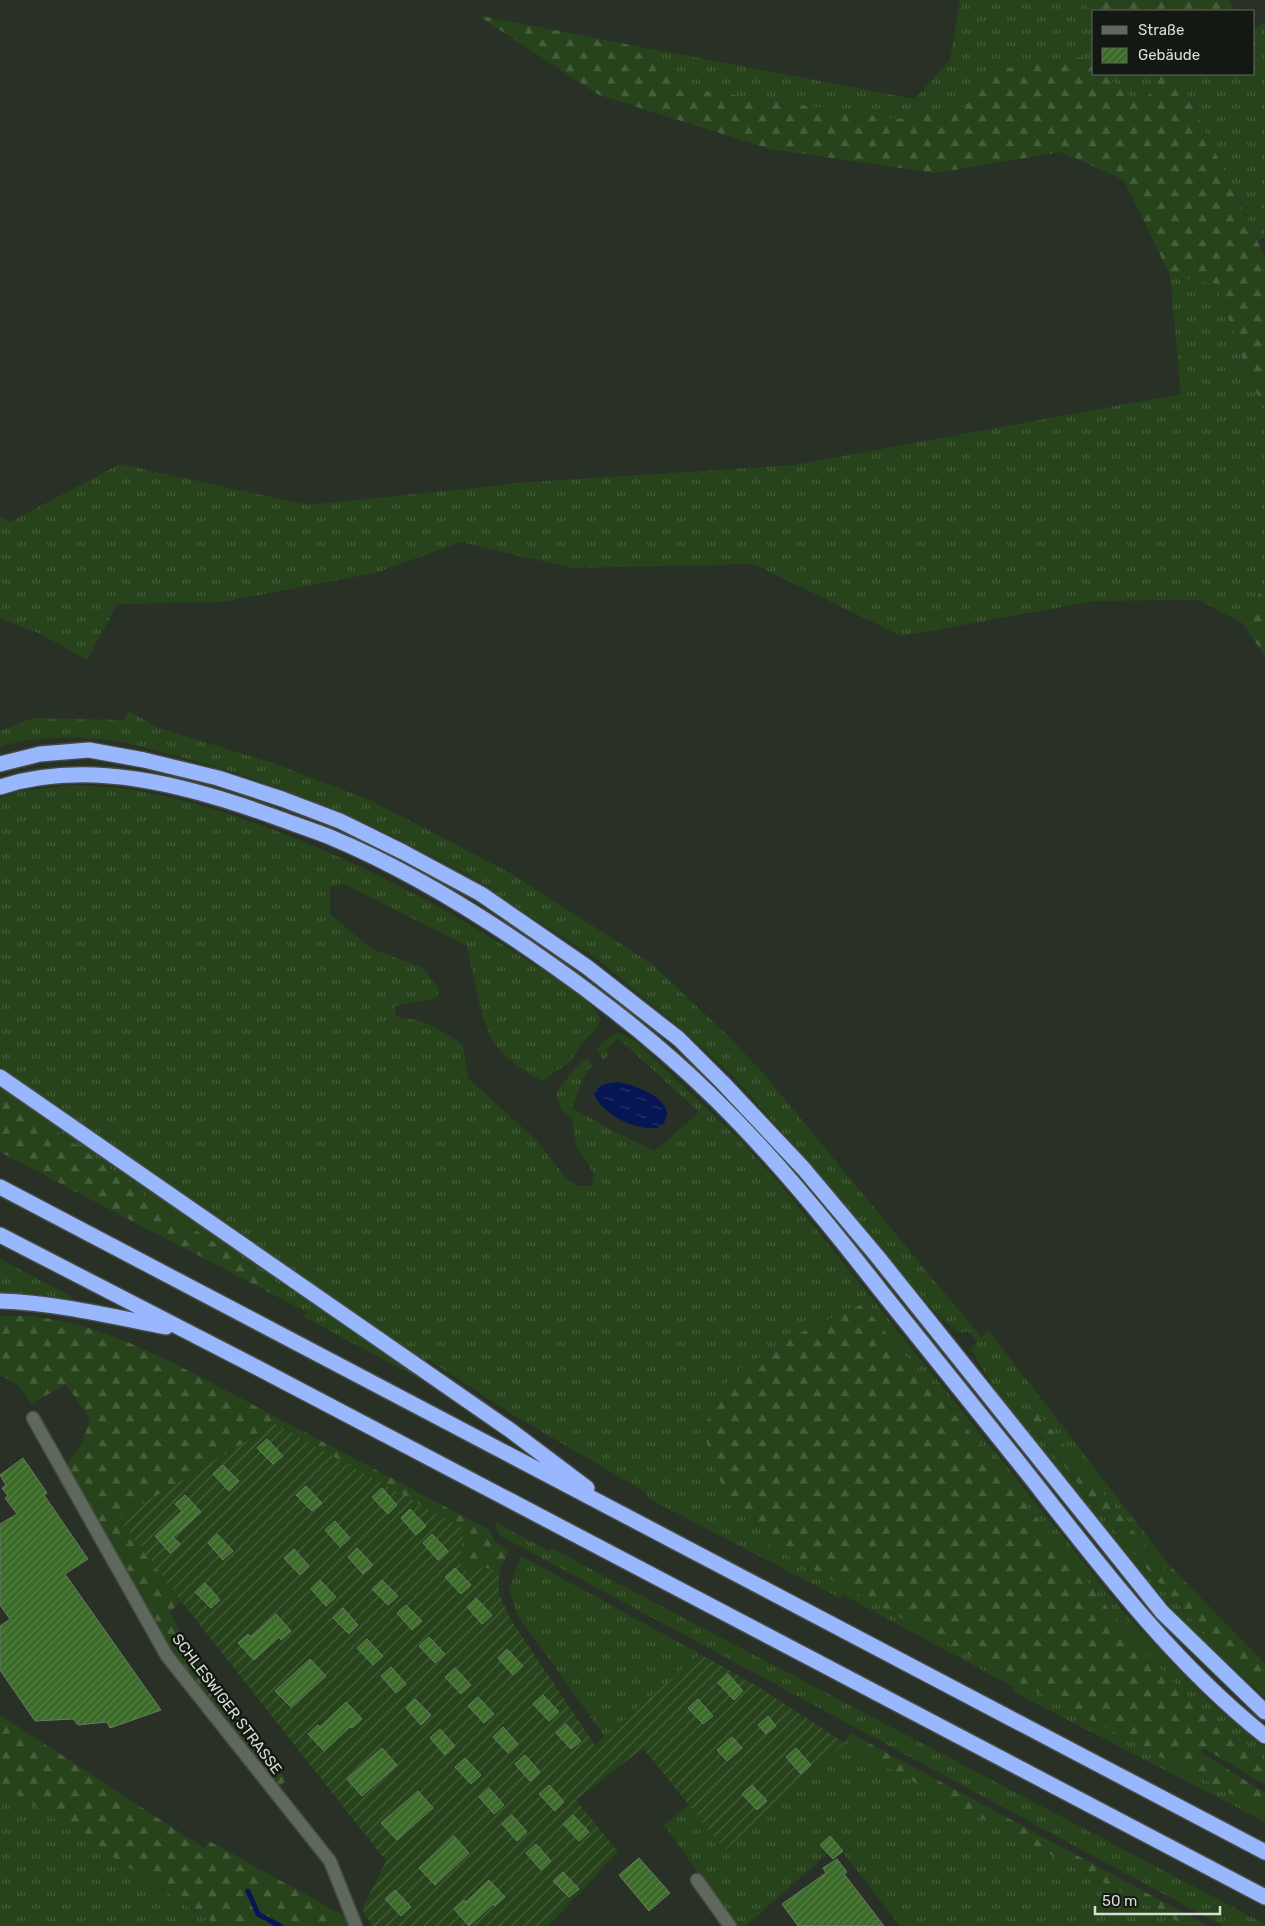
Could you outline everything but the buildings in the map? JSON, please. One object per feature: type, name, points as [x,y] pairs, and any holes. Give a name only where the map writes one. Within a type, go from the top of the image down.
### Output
[{"type":"highway","points":[[0,764],[40,754],[88,750],[144,760],[218,778],[282,799],[340,821],[481,894],[587,967],[679,1039],[803,1168],[877,1256],[1162,1612],[1265,1712]]},
{"type":"highway","points":[[0,787],[19,781],[47,777],[71,775],[113,777],[163,785],[224,799],[331,838],[391,865],[439,891],[479,916],[583,987],[682,1067],[722,1106],[800,1189],[1148,1621],[1187,1666],[1265,1736]]},
{"type":"highway","points":[[0,1077],[510,1430],[622,1514]]},
{"type":"highway","points":[[0,1187],[1265,1852]]},
{"type":"highway","points":[[0,1235],[1265,1897]]},
{"type":"highway","points":[[0,1301],[32,1302],[71,1307],[184,1331]]},
{"type":"street","name":"SCHLESWIGER STRASSE","points":[[33,1418],[167,1656],[330,1861],[356,1926]]},
{"type":"street","points":[[697,1880],[730,1926]]},
{"type":"green space","points":[[960,0],[1081,0],[1092,10],[1092,64],[1082,57],[995,70],[966,106],[897,119],[679,87],[636,46],[915,99],[950,60]]},
{"type":"green space","points":[[1081,0],[1229,0],[1234,10],[1092,10]]},
{"type":"green space","points":[[477,15],[636,46],[679,87],[897,119],[966,106],[994,70],[1083,57],[1092,64],[1092,75],[1104,75],[1141,105],[1160,79],[1157,75],[1178,75],[1265,257],[1265,408],[1253,387],[1216,284],[1170,275],[1124,180],[1061,152],[935,173],[770,149],[599,95]]},
{"type":"green space","points":[[1265,23],[1265,237],[1258,241],[1178,75],[1255,75],[1255,28]]},
{"type":"green space","points":[[1104,75],[1157,75],[1160,79],[1141,105]]},
{"type":"green space","points":[[1170,275],[1216,284],[1253,387],[1265,408],[1265,583],[1242,623],[1199,600],[1095,601],[901,636],[754,564],[572,568],[461,542],[375,573],[222,602],[117,604],[87,660],[39,633],[0,619],[0,517],[10,522],[120,464],[308,505],[531,482],[794,465],[1181,394]]},
{"type":"green space","points":[[1265,583],[1265,656],[1242,623]]},
{"type":"green space","points":[[129,711],[158,728],[273,763],[372,801],[510,873],[652,964],[727,1035],[762,1072],[981,1337],[989,1331],[1170,1566],[1165,1570],[1034,1408],[1025,1417],[1138,1559],[1199,1627],[1265,1689],[1265,1697],[1202,1639],[1143,1576],[996,1392],[971,1349],[977,1341],[968,1331],[959,1333],[938,1316],[811,1165],[732,1075],[685,1032],[596,958],[489,890],[490,887],[452,866],[336,810],[255,779],[138,745],[117,741],[88,738],[58,738],[28,740],[0,747],[0,731],[33,718],[124,720]]},
{"type":"green space","points":[[73,785],[119,788],[165,796],[254,822],[297,839],[358,866],[448,912],[581,996],[596,1011],[600,1019],[596,1029],[582,1043],[571,1061],[542,1081],[510,1061],[494,1043],[483,1017],[467,946],[344,884],[330,887],[330,914],[372,949],[423,968],[439,989],[437,998],[395,1006],[396,1016],[431,1025],[463,1045],[468,1078],[536,1140],[565,1177],[577,1186],[592,1186],[594,1173],[576,1146],[572,1119],[561,1109],[556,1092],[578,1065],[587,1058],[593,1066],[587,1070],[572,1108],[611,1130],[655,1151],[699,1112],[618,1038],[606,1049],[608,1056],[603,1060],[597,1049],[614,1033],[624,1035],[635,1041],[733,1133],[780,1184],[1126,1615],[1210,1702],[1265,1747],[1265,1761],[1221,1731],[1138,1646],[966,1428],[862,1304],[800,1333],[730,1375],[733,1508],[770,1532],[767,1543],[1007,1676],[1250,1803],[1265,1812],[1265,1822],[1014,1692],[1014,1687],[843,1595],[840,1598],[646,1497],[647,1493],[510,1413],[427,1359],[425,1362],[0,1067],[0,798],[22,791]]},
{"type":"green space","points":[[0,1084],[387,1352],[386,1354],[421,1378],[304,1317],[306,1312],[276,1296],[280,1285],[144,1196],[134,1185],[0,1092]]},
{"type":"green space","points":[[0,1092],[134,1185],[144,1196],[280,1286],[276,1296],[0,1152]]},
{"type":"green space","points":[[0,1259],[72,1297],[70,1301],[30,1293],[0,1293]]},
{"type":"green space","points":[[862,1304],[966,1428],[1138,1646],[1221,1731],[1265,1761],[1265,1785],[1204,1748],[1200,1752],[1265,1793],[1265,1812],[1007,1676],[767,1544],[770,1532],[733,1508],[713,1466],[704,1432],[730,1375],[800,1333]]},
{"type":"green space","points":[[0,1316],[26,1316],[76,1324],[149,1351],[195,1374],[489,1530],[496,1543],[509,1550],[499,1572],[483,1567],[470,1576],[460,1563],[119,1518],[181,1601],[170,1612],[187,1645],[283,1775],[285,1781],[279,1788],[175,1658],[66,1465],[82,1443],[90,1419],[66,1384],[31,1404],[18,1387],[0,1376]]},
{"type":"green space","points":[[1034,1408],[1165,1570],[1170,1566],[1265,1664],[1265,1689],[1199,1627],[1109,1523],[1025,1416]]},
{"type":"green space","points":[[275,1424],[464,1529],[460,1563],[470,1576],[483,1567],[499,1572],[499,1594],[511,1620],[595,1745],[700,1654],[755,1685],[845,1743],[725,1850],[643,1748],[576,1800],[618,1852],[548,1926],[372,1926],[362,1909],[386,1861],[181,1601],[119,1518]]},
{"type":"green space","points":[[497,1523],[549,1551],[551,1548],[1265,1924],[1265,1926],[1223,1926],[501,1536],[495,1527]]},
{"type":"green space","points":[[521,1556],[700,1654],[605,1737],[517,1614],[509,1589]]},
{"type":"green space","points":[[0,1715],[204,1848],[209,1841],[346,1917],[350,1926],[218,1926],[0,1783]]},
{"type":"green space","points":[[850,1733],[1208,1926],[1186,1926],[939,1796],[845,1743]]},
{"type":"green space","points":[[845,1743],[939,1796],[1186,1926],[900,1926],[837,1845],[746,1926],[736,1926],[664,1825],[689,1804],[725,1850]]},
{"type":"green space","points":[[0,1783],[218,1926],[0,1926]]},
{"type":"water","points":[[619,1082],[648,1092],[661,1101],[667,1113],[661,1127],[652,1128],[632,1125],[613,1115],[598,1102],[594,1094],[599,1088],[604,1084]]},
{"type":"waterway","points":[[248,1891],[258,1914],[280,1926]]}]
